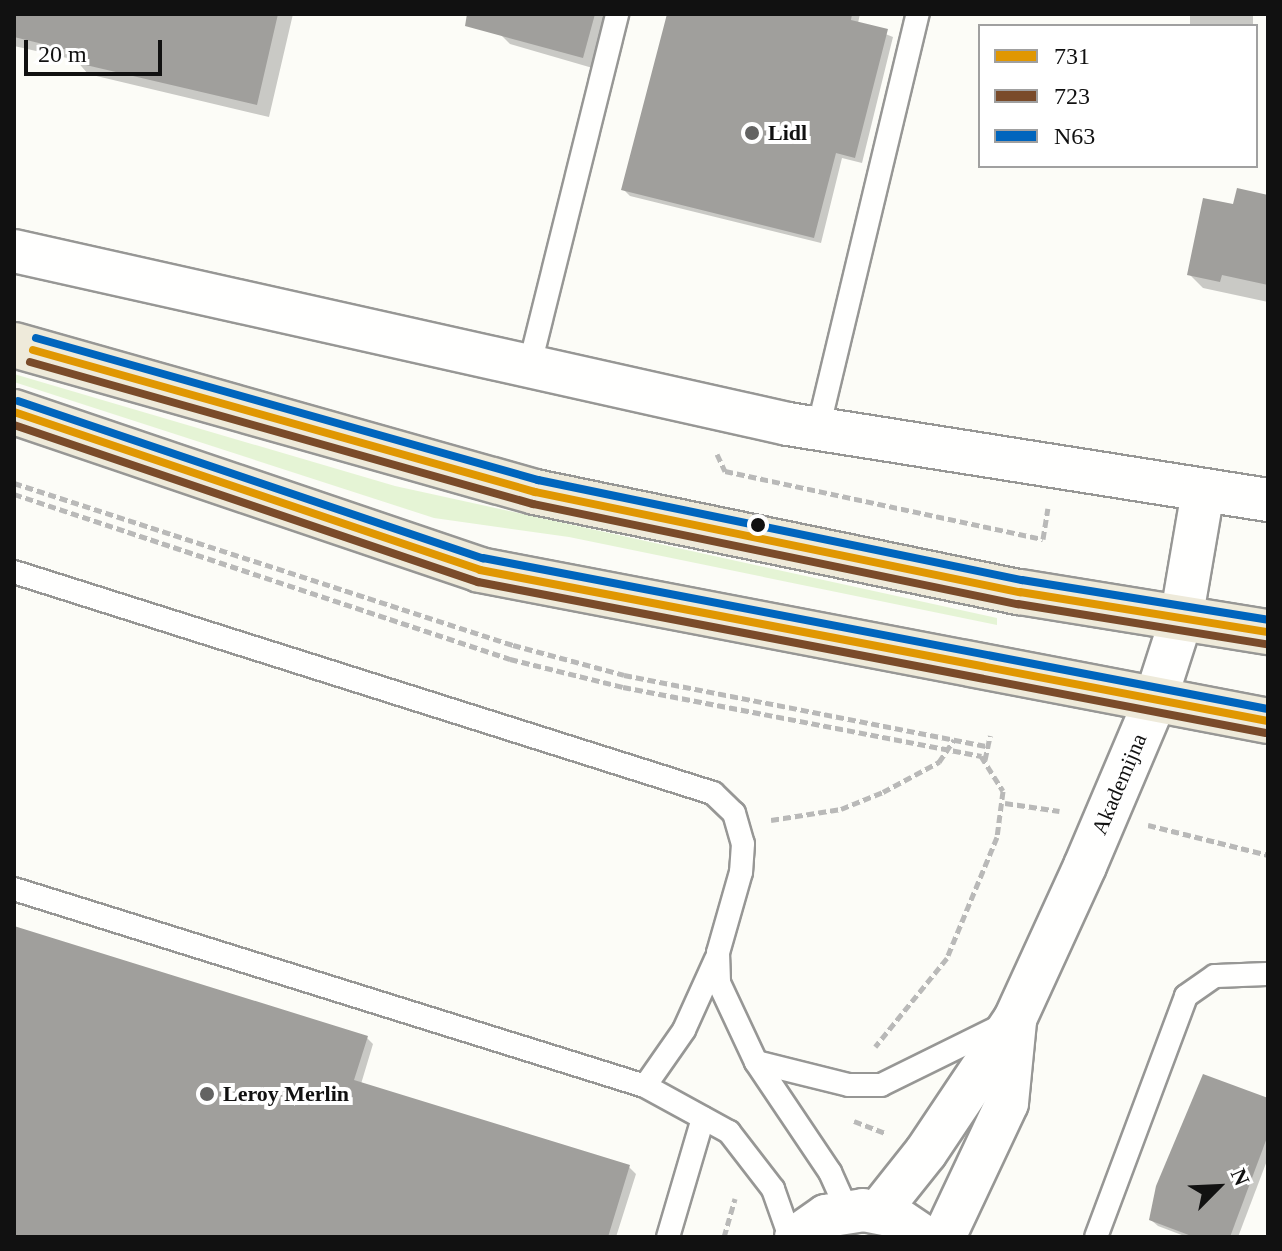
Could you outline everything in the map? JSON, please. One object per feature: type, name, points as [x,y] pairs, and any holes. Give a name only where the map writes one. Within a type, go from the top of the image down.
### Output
[{"type":"main road","points":[[14,345],[535,492],[1181,620],[1268,632]]},
{"type":"main road","points":[[14,412],[480,570],[1004,667],[1155,701],[1268,721]]},
{"type":"street","points":[[14,251],[529,368],[818,429],[1268,500]]},
{"type":"street","name":"Akademijna","points":[[863,1211],[926,1152],[1015,1019],[1155,701],[1181,620],[1203,491]]},
{"type":"street","name":"Akademijna","points":[[944,1237],[1007,1103],[1015,1019]]},
{"type":"street","points":[[796,1237],[826,1216],[863,1211],[924,1237]]},
{"type":"lane","points":[[529,368],[617,14]]},
{"type":"lane","points":[[818,429],[918,14]]},
{"type":"lane","points":[[14,572],[698,787],[724,801],[739,827],[741,872],[718,953],[684,1030],[645,1086]]},
{"type":"lane","points":[[14,889],[645,1086],[729,1132],[759,1165],[790,1237]]},
{"type":"lane","points":[[718,953],[727,1006],[756,1062],[830,1172],[863,1211]]},
{"type":"lane","points":[[1096,1237],[1186,996],[1215,976],[1268,974]]},
{"type":"lane","points":[[756,1062],[849,1085],[881,1085],[1015,1019]]},
{"type":"lane","points":[[668,1237],[703,1118]]},
{"type":"path","points":[[725,471],[1043,539]]},
{"type":"path","points":[[14,483],[513,645],[624,675],[987,746]]},
{"type":"path","points":[[14,494],[510,659],[623,687],[983,758],[999,780],[1005,803],[986,867],[947,958],[870,1060]]},
{"type":"path","points":[[983,758],[990,736]]},
{"type":"path","points":[[739,827],[841,809],[939,762],[954,740]]},
{"type":"path","points":[[1005,803],[1039,808]]},
{"type":"path","points":[[1165,828],[1268,855]]},
{"type":"path","points":[[724,1237],[737,1196]]},
{"type":"green space","points":[[14,374],[395,486],[997,618],[997,625],[569,537],[434,518],[14,382]]},
{"type":"building","points":[[14,14],[278,14],[257,105],[73,62],[76,52],[14,37]]},
{"type":"building","points":[[467,14],[595,14],[583,58],[465,26]]},
{"type":"building","name":"Lidl","points":[[667,14],[852,14],[851,20],[888,29],[855,158],[836,153],[814,238],[621,190]]},
{"type":"building","points":[[1237,188],[1268,195],[1268,285],[1222,275],[1220,282],[1187,275],[1203,198],[1233,204]]},
{"type":"building","name":"Leroy Merlin","points":[[14,926],[368,1036],[354,1080],[630,1165],[608,1237],[14,1237]]},
{"type":"building","points":[[1203,1074],[1268,1098],[1268,1135],[1230,1237],[1194,1237],[1149,1220],[1156,1186]]},
{"type":"transit line","name":"N63","points":[[36,338],[538,480],[1022,580],[1268,620]]},
{"type":"transit line","name":"731","points":[[33,350],[535,492],[1020,592],[1268,632]]},
{"type":"transit line","name":"723","points":[[30,362],[533,504],[1018,604],[1266,644]]},
{"type":"transit line","name":"N63","points":[[18,401],[483,558],[1268,709]]},
{"type":"transit line","name":"731","points":[[14,412],[480,570],[1268,721]]},
{"type":"transit line","name":"723","points":[[14,425],[478,582],[1266,733]]},
{"type":"place","name":"Lidl","points":[[752,133]]},
{"type":"place","name":"Leroy Merlin","points":[[207,1094]]}]
